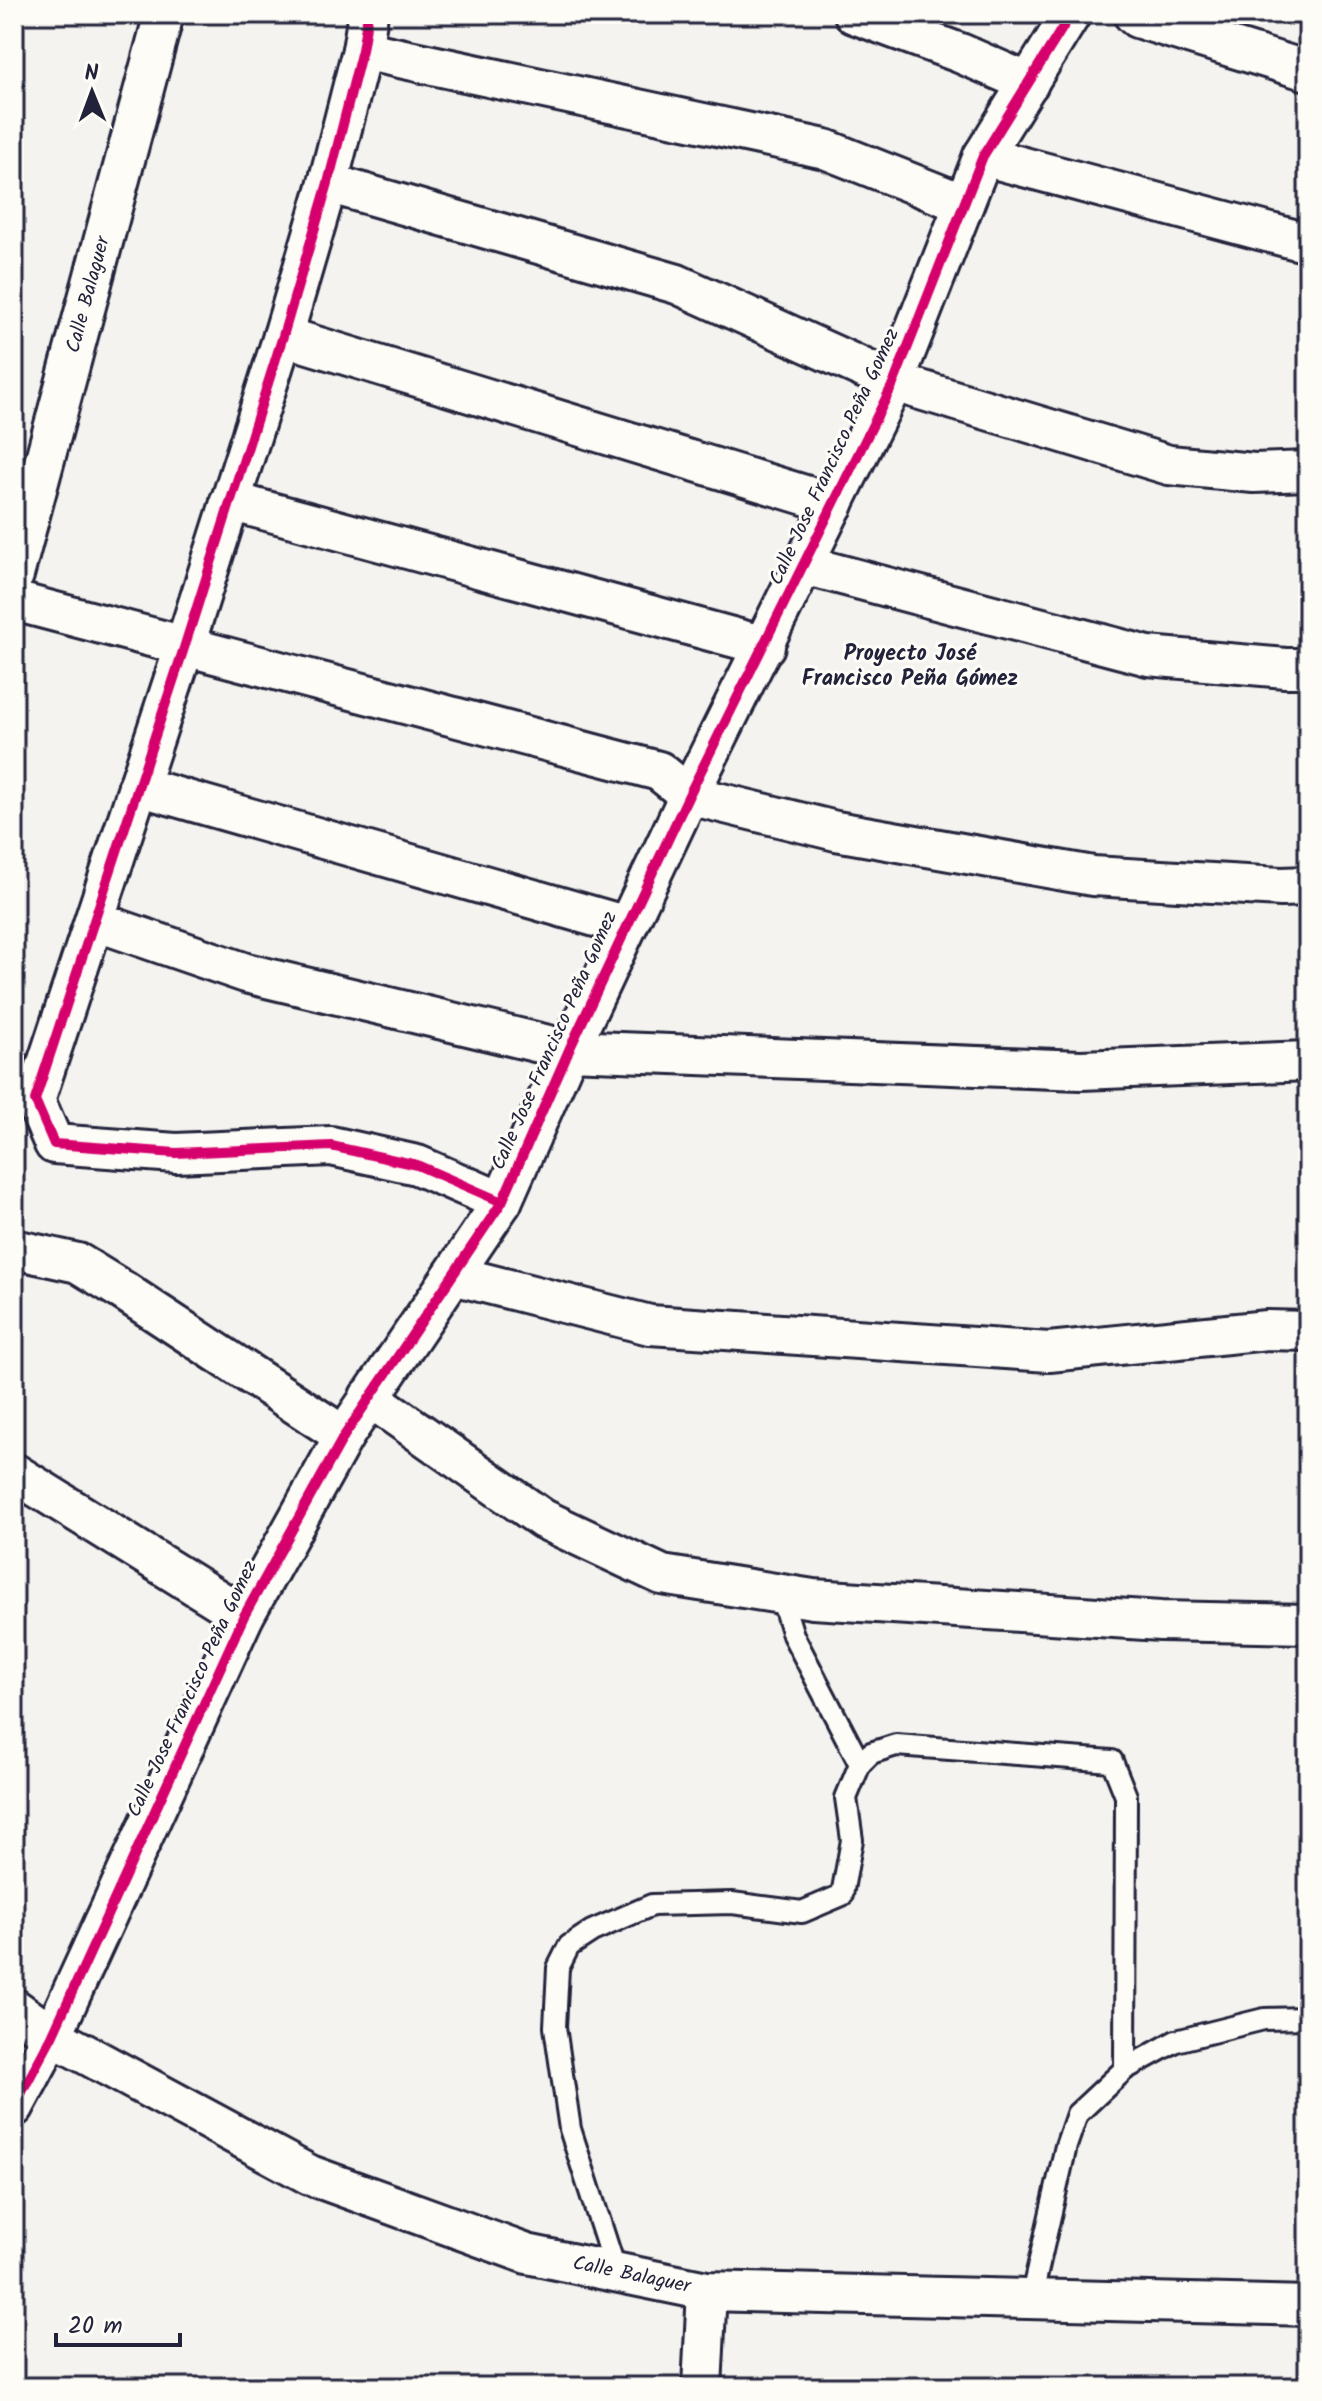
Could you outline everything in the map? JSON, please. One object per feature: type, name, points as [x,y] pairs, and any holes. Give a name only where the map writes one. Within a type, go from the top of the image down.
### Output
[{"type":"street","name":"Calle Balaguer","points":[[14,575],[164,14]]},
{"type":"street","points":[[854,14],[960,53],[1029,83]]},
{"type":"street","name":"Calle Jose Francisco Peña Gomez","points":[[14,2107],[52,2036],[244,1616],[344,1436],[502,1202],[569,1050],[689,795],[894,382],[983,156],[1071,14]]},
{"type":"street","points":[[1133,14],[1137,18],[1308,71]]},
{"type":"street","points":[[502,1202],[417,1165],[331,1146],[176,1153],[54,1144],[35,1100],[283,336],[328,183],[365,32],[825,149],[964,204]]},
{"type":"street","points":[[983,156],[1308,243]]},
{"type":"street","points":[[328,183],[677,284],[894,382],[1169,465],[1254,473],[1308,471]]},
{"type":"street","points":[[283,336],[834,504]]},
{"type":"street","points":[[230,501],[765,646]]},
{"type":"street","points":[[804,565],[1148,656],[1308,668]]},
{"type":"street","points":[[14,601],[659,771],[689,795],[836,831],[1093,876],[1308,886]]},
{"type":"street","points":[[138,786],[627,926]]},
{"type":"street","points":[[95,921],[246,973],[569,1050],[1081,1070],[1308,1061]]},
{"type":"street","points":[[14,1249],[78,1263],[344,1436]]},
{"type":"street","points":[[453,1275],[650,1325],[1049,1352],[1267,1330],[1308,1331]]},
{"type":"street","points":[[369,1397],[543,1519],[662,1575],[813,1599],[1161,1621],[1308,1624]]},
{"type":"street","points":[[14,1473],[244,1616]]},
{"type":"street","name":"Calle Balaguer","points":[[14,2008],[52,2036],[310,2175],[527,2254],[707,2291],[1308,2306]]},
{"type":"street","points":[[702,2387],[707,2291]]},
{"type":"lane","points":[[780,1593],[793,1635],[860,1764]]},
{"type":"lane","points":[[616,2272],[570,2129],[555,2027],[558,1968],[569,1946],[592,1931],[652,1905],[732,1903],[802,1912],[842,1895],[852,1840],[846,1798],[860,1764],[871,1753],[896,1745],[1112,1761],[1126,1796],[1125,2069]]},
{"type":"lane","points":[[1031,2299],[1066,2146],[1077,2114],[1125,2069],[1176,2041],[1264,2019],[1308,2018]]},
{"type":"cycle path","points":[[368,14],[362,50],[328,183],[283,336],[35,1100],[54,1144],[176,1153],[331,1146],[417,1165],[502,1202]]},
{"type":"cycle path","points":[[14,2107],[52,2036],[244,1616],[344,1436],[502,1202],[569,1050],[689,795],[894,382],[983,156],[1071,14]]},
{"type":"district","name":"Proyecto José Francisco Peña Gómez","points":[[910,666]]}]
